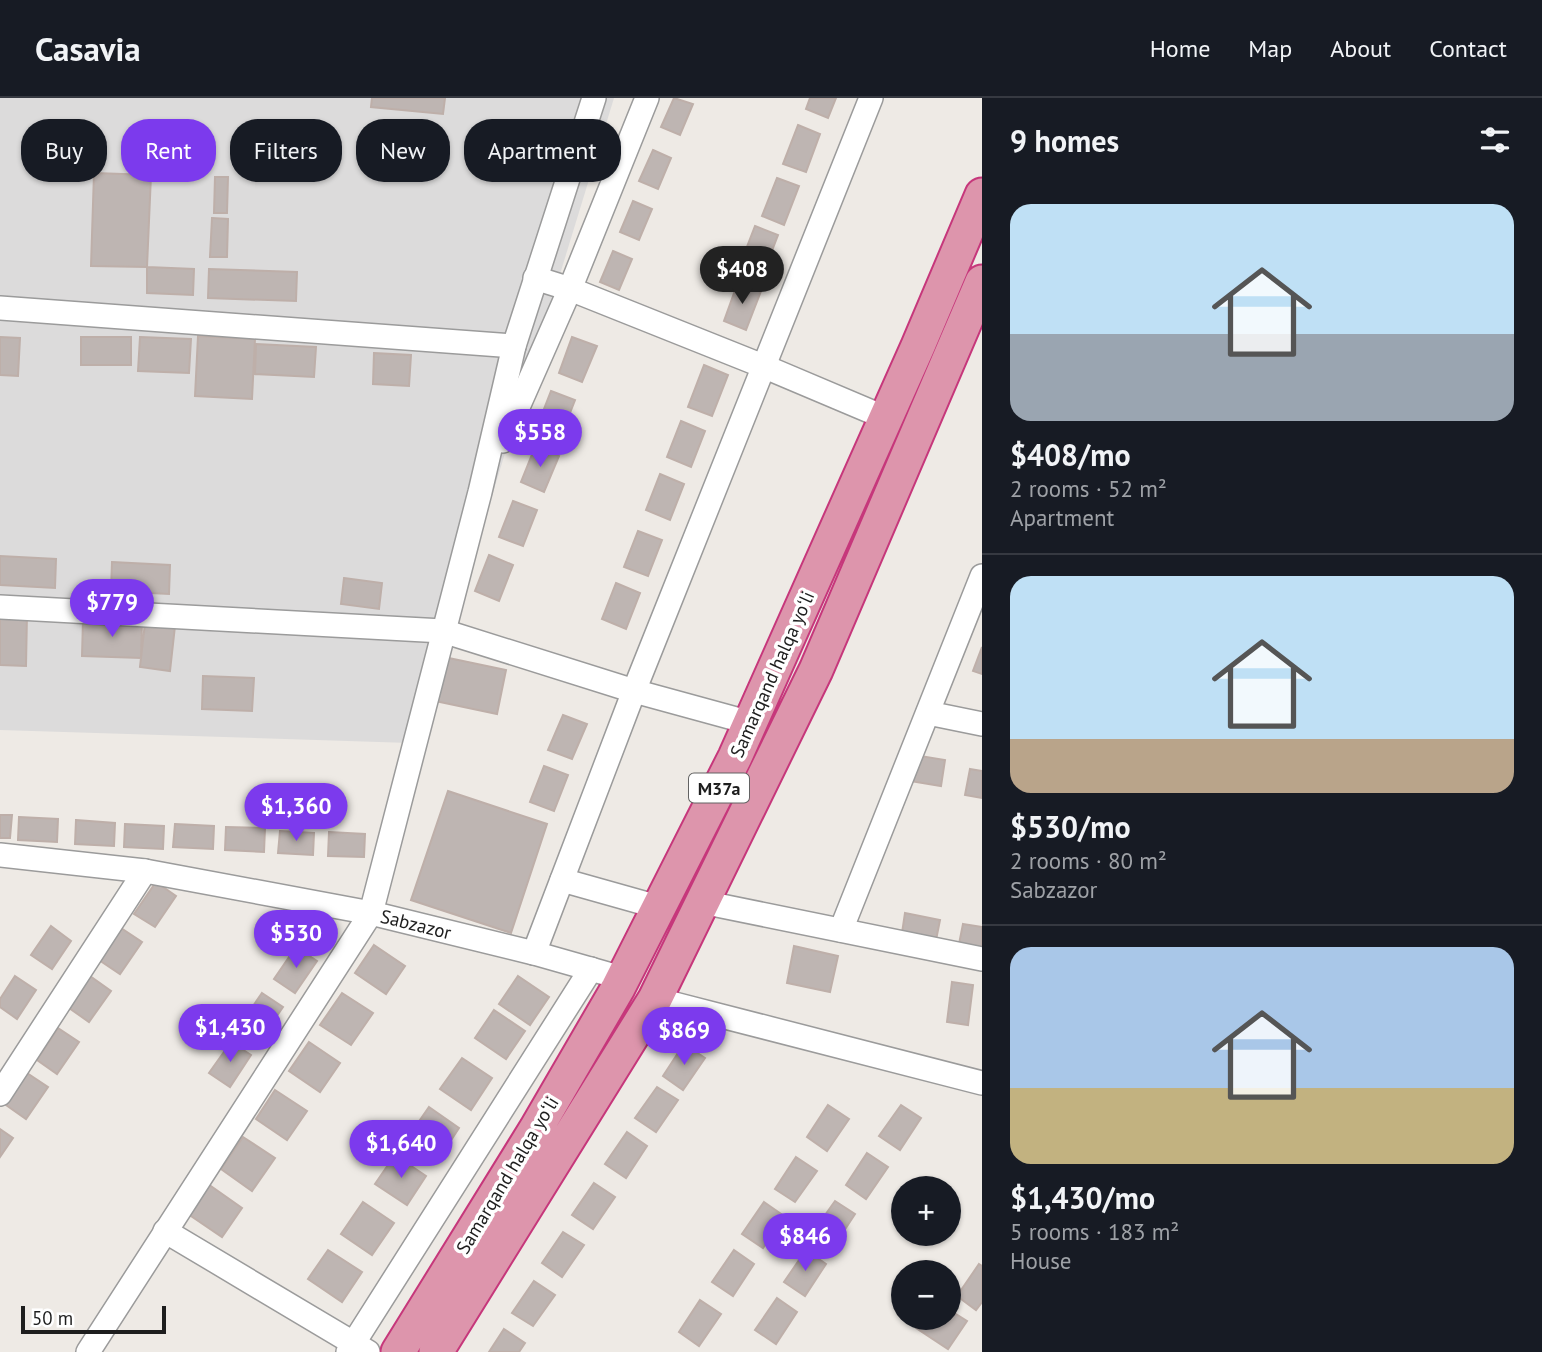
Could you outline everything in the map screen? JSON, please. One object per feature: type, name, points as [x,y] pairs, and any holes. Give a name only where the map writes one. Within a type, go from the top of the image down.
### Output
[{"type":"highway","name":"Samarqand halqa yoʻli","points":[[398,1352],[536,1129],[607,974],[657,907],[735,757],[982,195]]},
{"type":"highway","name":"Samarqand halqa yoʻli","points":[[436,1352],[655,999],[816,670],[982,282]]},
{"type":"highway","points":[[735,757],[766,775]]},
{"type":"street","points":[[88,1352],[371,913],[480,492],[514,346],[594,98]]},
{"type":"street","points":[[480,492],[570,289],[647,98]]},
{"type":"street","points":[[534,953],[634,691],[872,98]]},
{"type":"street","points":[[535,278],[570,289],[886,418]]},
{"type":"street","points":[[0,308],[514,346]]},
{"type":"street","points":[[841,930],[982,576]]},
{"type":"street","points":[[0,607],[443,631],[634,691],[751,723]]},
{"type":"street","points":[[928,713],[982,724]]},
{"type":"street","name":"Sabzazor","points":[[0,855],[145,871],[371,913],[607,974]]},
{"type":"street","points":[[0,1094],[145,871]]},
{"type":"street","points":[[562,880],[657,907]]},
{"type":"street","points":[[702,902],[982,959]]},
{"type":"street","points":[[166,1231],[356,1349],[607,974]]},
{"type":"street","points":[[655,999],[982,1083]]},
{"type":"shaded area","points":[[0,98],[614,98],[608,119],[464,119],[464,182],[588,182],[449,636],[410,743],[0,730]]},
{"type":"building","points":[[372,98],[445,98],[443,114],[371,107]]},
{"type":"building","points":[[674,98],[693,104],[680,135],[661,127]]},
{"type":"building","points":[[810,98],[836,98],[828,118],[806,109]]},
{"type":"building","points":[[798,125],[820,134],[806,172],[783,164]]},
{"type":"building","points":[[653,150],[671,158],[658,189],[639,181]]},
{"type":"building","points":[[107,173],[121,174],[121,182],[151,182],[147,267],[91,266],[94,182],[107,182]]},
{"type":"building","points":[[216,177],[228,177],[227,213],[214,213]]},
{"type":"building","points":[[777,178],[799,186],[784,225],[762,216]]},
{"type":"building","points":[[633,201],[652,209],[639,240],[620,232]]},
{"type":"building","points":[[212,218],[228,219],[227,257],[210,257]]},
{"type":"building","points":[[755,226],[778,235],[763,274],[740,265]]},
{"type":"building","points":[[613,251],[632,259],[619,290],[600,282]]},
{"type":"building","points":[[147,267],[194,269],[193,295],[147,293]]},
{"type":"building","points":[[209,269],[297,272],[296,301],[208,298]]},
{"type":"building","points":[[738,282],[761,291],[746,330],[724,321]]},
{"type":"building","points":[[198,336],[255,339],[252,399],[195,396]]},
{"type":"building","points":[[0,337],[20,338],[18,376],[0,375]]},
{"type":"building","points":[[81,337],[131,337],[131,365],[81,365]]},
{"type":"building","points":[[140,337],[191,339],[189,373],[138,371]]},
{"type":"building","points":[[572,337],[597,346],[582,382],[559,373]]},
{"type":"building","points":[[256,344],[316,347],[314,377],[255,374]]},
{"type":"building","points":[[374,353],[411,355],[409,386],[373,384]]},
{"type":"building","points":[[704,365],[728,375],[712,416],[688,407]]},
{"type":"building","points":[[551,391],[575,400],[561,436],[537,427]]},
{"type":"building","points":[[681,421],[705,431],[691,467],[667,457]]},
{"type":"building","points":[[535,447],[559,456],[544,492],[521,482]]},
{"type":"building","points":[[660,474],[684,484],[670,520],[646,510]]},
{"type":"building","points":[[513,501],[537,510],[523,546],[499,537]]},
{"type":"building","points":[[638,531],[662,540],[648,576],[624,567]]},
{"type":"building","points":[[489,555],[513,565],[499,601],[475,591]]},
{"type":"building","points":[[0,556],[56,559],[55,588],[0,585]]},
{"type":"building","points":[[112,562],[170,565],[169,594],[111,591]]},
{"type":"building","points":[[344,578],[382,583],[379,609],[341,604]]},
{"type":"building","points":[[616,583],[640,593],[626,629],[602,619]]},
{"type":"building","points":[[0,613],[27,614],[26,666],[0,665]]},
{"type":"building","points":[[83,620],[142,622],[141,658],[82,656]]},
{"type":"building","points":[[145,623],[175,626],[170,671],[140,667]]},
{"type":"building","points":[[982,647],[982,674],[973,671]]},
{"type":"building","points":[[444,657],[506,670],[497,714],[435,701]]},
{"type":"building","points":[[203,676],[254,678],[252,711],[202,709]]},
{"type":"building","points":[[563,715],[587,724],[572,759],[548,750]]},
{"type":"building","points":[[914,755],[945,760],[941,786],[910,781]]},
{"type":"building","points":[[544,766],[568,775],[554,811],[530,802]]},
{"type":"building","points":[[970,769],[982,771],[982,798],[965,795]]},
{"type":"building","points":[[448,791],[547,824],[511,933],[411,900]]},
{"type":"building","points":[[0,815],[12,815],[10,838],[0,838]]},
{"type":"building","points":[[19,817],[58,819],[57,842],[18,840]]},
{"type":"building","points":[[76,820],[115,823],[114,846],[75,844]]},
{"type":"building","points":[[125,824],[164,826],[163,849],[124,847]]},
{"type":"building","points":[[175,824],[214,826],[213,849],[173,847]]},
{"type":"building","points":[[226,827],[265,828],[264,852],[225,850]]},
{"type":"building","points":[[280,831],[314,833],[313,855],[278,853]]},
{"type":"building","points":[[329,832],[365,834],[364,857],[328,856]]},
{"type":"building","points":[[156,882],[176,896],[155,927],[134,914]]},
{"type":"building","points":[[905,913],[940,920],[936,940],[902,933]]},
{"type":"building","points":[[963,924],[982,927],[982,948],[959,944]]},
{"type":"building","points":[[51,926],[71,941],[52,969],[31,955]]},
{"type":"building","points":[[121,928],[142,942],[120,974],[99,960]]},
{"type":"building","points":[[374,945],[405,966],[386,994],[355,973]]},
{"type":"building","points":[[794,946],[838,956],[830,992],[787,983]]},
{"type":"building","points":[[296,947],[317,961],[295,993],[274,979]]},
{"type":"building","points":[[15,976],[36,990],[17,1019],[0,1007],[0,999]]},
{"type":"building","points":[[90,976],[111,991],[89,1022],[69,1008]]},
{"type":"building","points":[[518,976],[549,997],[530,1025],[499,1004]]},
{"type":"building","points":[[952,982],[973,985],[968,1025],[947,1022]]},
{"type":"building","points":[[262,993],[283,1007],[261,1039],[240,1025]]},
{"type":"building","points":[[342,993],[373,1013],[351,1045],[320,1025]]},
{"type":"building","points":[[494,1010],[525,1031],[506,1059],[475,1038]]},
{"type":"building","points":[[58,1028],[79,1042],[57,1074],[37,1060]]},
{"type":"building","points":[[231,1042],[251,1055],[230,1087],[209,1073]]},
{"type":"building","points":[[309,1042],[340,1063],[320,1092],[289,1071]]},
{"type":"building","points":[[684,1044],[705,1058],[683,1090],[663,1076]]},
{"type":"building","points":[[462,1058],[492,1078],[471,1110],[440,1089]]},
{"type":"building","points":[[27,1073],[48,1087],[26,1119],[6,1105]]},
{"type":"building","points":[[657,1087],[678,1100],[656,1132],[635,1118]]},
{"type":"building","points":[[275,1090],[307,1111],[287,1140],[256,1119]]},
{"type":"building","points":[[828,1105],[849,1119],[827,1151],[807,1137]]},
{"type":"building","points":[[901,1105],[921,1118],[900,1150],[879,1136]]},
{"type":"building","points":[[429,1107],[459,1128],[440,1157],[409,1136]]},
{"type":"building","points":[[0,1129],[13,1138],[0,1157]]},
{"type":"building","points":[[627,1132],[647,1146],[626,1178],[605,1164]]},
{"type":"building","points":[[243,1137],[275,1158],[252,1191],[221,1169]]},
{"type":"building","points":[[867,1153],[888,1167],[866,1199],[846,1185]]},
{"type":"building","points":[[395,1155],[426,1176],[407,1205],[375,1184]]},
{"type":"building","points":[[796,1157],[817,1171],[795,1202],[775,1189]]},
{"type":"building","points":[[594,1183],[615,1197],[593,1229],[572,1215]]},
{"type":"building","points":[[208,1184],[242,1208],[222,1237],[188,1214]]},
{"type":"building","points":[[835,1201],[855,1214],[834,1246],[813,1232]]},
{"type":"building","points":[[363,1202],[394,1223],[372,1255],[341,1234]]},
{"type":"building","points":[[764,1202],[784,1216],[763,1248],[742,1234]]},
{"type":"building","points":[[563,1232],[584,1245],[562,1277],[542,1263]]},
{"type":"building","points":[[328,1250],[362,1272],[342,1302],[308,1279]]},
{"type":"building","points":[[734,1250],[754,1264],[733,1296],[712,1282]]},
{"type":"building","points":[[806,1250],[826,1264],[805,1296],[784,1282]]},
{"type":"building","points":[[979,1264],[982,1266],[982,1302],[976,1310],[961,1299],[961,1290]]},
{"type":"building","points":[[534,1281],[555,1295],[533,1326],[512,1313]]},
{"type":"building","points":[[777,1298],[797,1312],[776,1344],[755,1330]]},
{"type":"building","points":[[700,1300],[721,1314],[699,1346],[679,1332]]},
{"type":"building","points":[[961,1317],[967,1321],[961,1330]]},
{"type":"building","points":[[504,1329],[525,1343],[519,1352],[489,1352]]},
{"type":"building","points":[[919,1330],[961,1330],[948,1349]]}]
